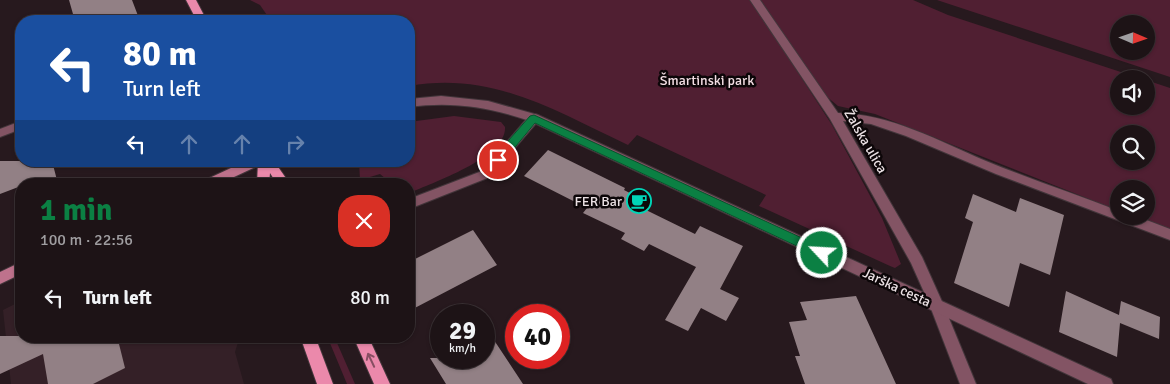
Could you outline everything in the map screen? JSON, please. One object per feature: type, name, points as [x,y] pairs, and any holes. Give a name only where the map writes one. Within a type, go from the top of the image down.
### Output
[{"type":"main road","points":[[191,0],[199,15]]},
{"type":"main road","points":[[220,178],[245,167]]},
{"type":"main road","points":[[271,167],[279,178]]},
{"type":"main road","points":[[0,278],[15,271]]},
{"type":"main road","points":[[310,343],[325,384]]},
{"type":"main road","points":[[363,343],[382,384]]},
{"type":"street","name":"Žalska ulica","points":[[755,0],[835,117],[917,261],[968,384]]},
{"type":"street","name":"Jarška cesta","points":[[415,102],[441,100],[474,102],[534,118],[1105,384]]},
{"type":"street","points":[[835,117],[851,116],[879,121],[1021,179],[1110,212]]},
{"type":"street","points":[[415,202],[486,174],[534,118]]},
{"type":"street","points":[[0,132],[15,127]]},
{"type":"street","points":[[1144,225],[1170,235]]},
{"type":"shaded area","points":[[15,304],[15,343],[238,343],[235,352],[244,384],[11,384],[3,310]]},
{"type":"green space","name":"Šmartinski park","points":[[250,0],[751,0],[832,125],[882,218],[901,264],[895,268],[890,266],[759,206],[766,195],[637,135],[628,145],[549,107],[496,89],[468,84],[440,83],[415,85],[415,15],[267,15],[260,5]]},
{"type":"green space","points":[[760,0],[913,0],[948,15],[1115,70],[1110,70],[1110,115],[1155,115],[1155,83],[1170,88],[1170,232],[1153,225],[1155,225],[1155,180],[1110,180],[1110,207],[875,114],[838,106],[826,96]]},
{"type":"green space","points":[[937,0],[1170,0],[1170,77],[1155,72],[1155,70],[1149,70],[1119,60],[1155,60],[1155,15],[1110,15],[1110,57]]},
{"type":"green space","points":[[454,116],[501,122],[505,127],[502,138],[494,149],[482,158],[450,176],[415,191],[415,178],[385,178],[380,174],[360,178],[359,167],[415,167],[415,121]]},
{"type":"green space","points":[[330,343],[337,343],[355,384],[347,384]]},
{"type":"building","points":[[69,0],[132,0],[138,15],[73,15]]},
{"type":"building","points":[[548,150],[625,188],[624,190],[651,204],[646,210],[695,234],[700,226],[743,246],[720,289],[739,298],[726,321],[701,308],[688,331],[665,320],[696,267],[649,244],[644,251],[621,239],[625,233],[583,213],[587,208],[524,176]]},
{"type":"building","points":[[0,161],[15,161],[15,167],[54,167],[56,178],[15,178],[15,188],[0,194]]},
{"type":"building","points":[[973,194],[1016,212],[1020,198],[1064,215],[1050,275],[1020,263],[1009,307],[954,283],[973,222],[965,218]]},
{"type":"building","points":[[473,230],[497,265],[415,308],[415,259]]},
{"type":"building","points":[[1066,291],[1119,315],[1121,301],[1160,317],[1159,339],[1120,323],[1117,357],[1059,332]]},
{"type":"building","points":[[856,296],[896,384],[805,384],[795,356],[800,356],[789,322],[807,320],[800,302]]},
{"type":"building","points":[[0,336],[15,336],[15,343],[119,343],[125,368],[93,384],[48,384],[43,354],[0,374]]},
{"type":"building","points":[[495,342],[505,357],[505,369],[513,369],[523,384],[446,384],[437,369],[495,369]]},
{"type":"place","name":"FER Bar","points":[[639,201]]},
{"type":"route","points":[[498,160],[534,118],[822,253]]}]
